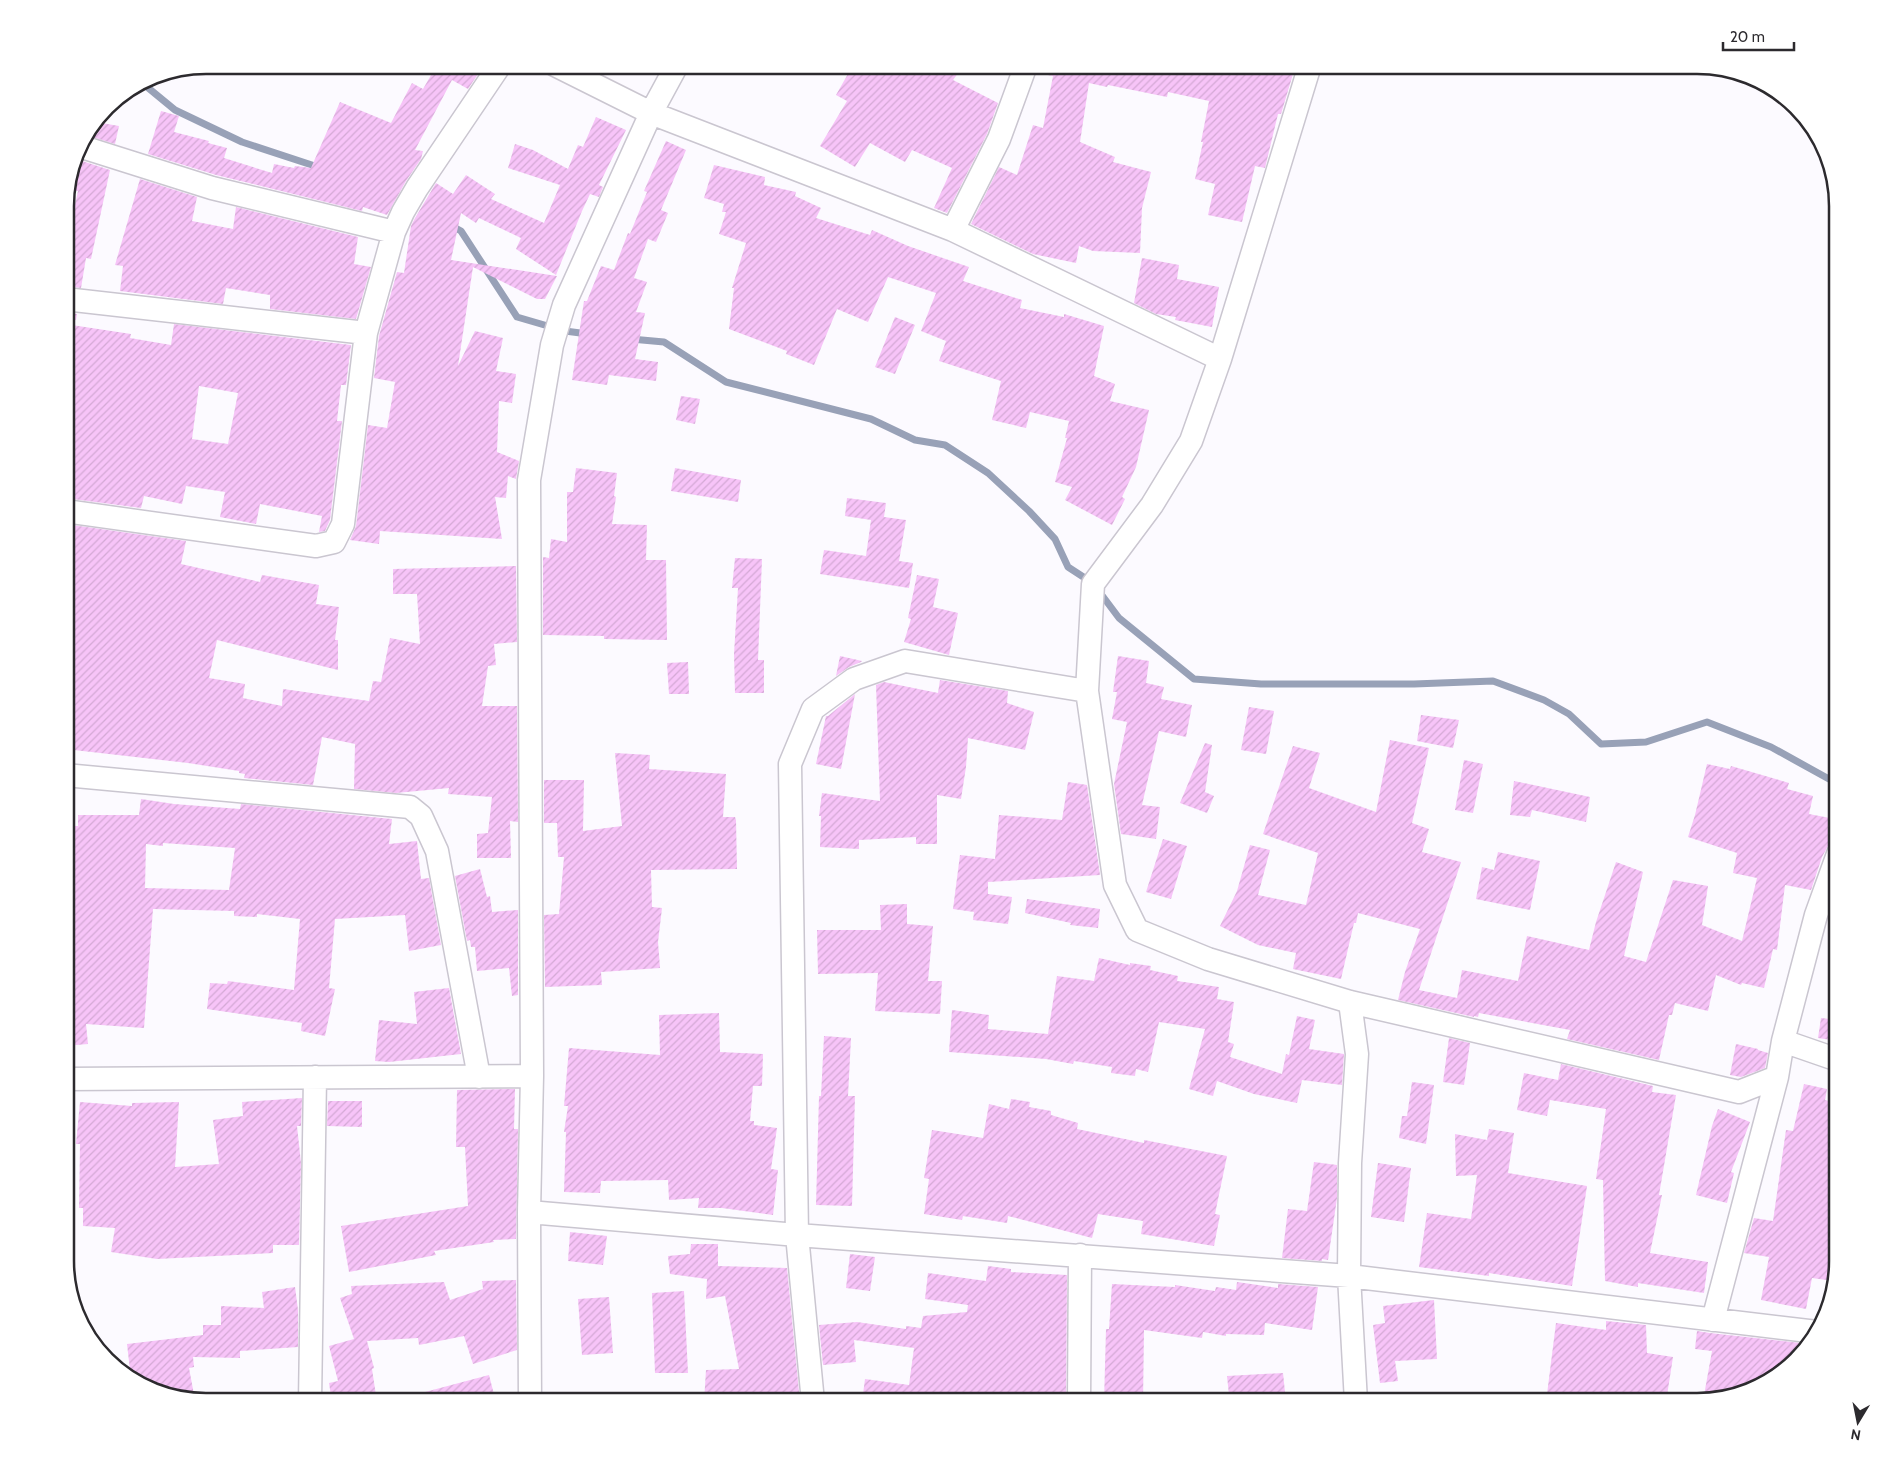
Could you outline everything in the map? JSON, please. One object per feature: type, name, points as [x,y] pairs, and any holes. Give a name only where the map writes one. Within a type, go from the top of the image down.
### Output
[{"type":"street","points":[[74,512],[316,546],[334,542],[343,524],[366,332],[394,232],[417,188],[494,74]]},
{"type":"street","points":[[572,74],[650,113],[953,230],[1220,359]]},
{"type":"street","points":[[530,1393],[529,1212],[532,1076],[529,480],[552,345],[564,305],[650,113],[672,74]]},
{"type":"street","points":[[953,230],[998,139],[1023,74]]},
{"type":"street","points":[[1307,74],[1220,359],[1191,441],[1152,505],[1093,584],[1086,692],[1115,885],[1137,930],[1208,959],[1350,1002],[1739,1092],[1777,1077]]},
{"type":"street","points":[[86,148],[212,188],[394,232]]},
{"type":"street","points":[[74,300],[366,332]]},
{"type":"street","points":[[813,1393],[797,1235],[790,764],[813,709],[854,679],[905,661],[1086,692]]},
{"type":"street","points":[[74,776],[410,806],[421,816],[436,851],[478,1077]]},
{"type":"street","points":[[1713,1320],[1777,1077],[1782,1041],[1816,915],[1829,879]]},
{"type":"street","points":[[1350,1002],[1357,1054],[1350,1163],[1349,1276],[1356,1393]]},
{"type":"street","points":[[1782,1041],[1829,1057]]},
{"type":"street","points":[[74,1079],[532,1076]]},
{"type":"street","points":[[310,1393],[315,1077]]},
{"type":"street","points":[[529,1212],[797,1235],[1349,1276],[1809,1331]]},
{"type":"street","points":[[1079,1393],[1080,1255]]},
{"type":"building","points":[[432,74],[478,74],[468,89],[452,80],[415,150],[423,151],[421,159],[387,215],[363,207],[362,211],[216,175],[148,154],[161,111],[179,116],[174,132],[227,148],[224,158],[272,173],[274,164],[294,168],[295,166],[311,168],[340,102],[391,123],[412,83],[423,89]]},
{"type":"building","points":[[848,74],[957,74],[953,80],[998,103],[987,134],[947,213],[934,208],[952,168],[912,150],[905,162],[870,143],[855,167],[820,146],[847,101],[836,95]]},
{"type":"building","points":[[1042,74],[1293,74],[1281,114],[1278,114],[1265,168],[1255,166],[1242,222],[1208,215],[1215,184],[1195,179],[1209,101],[1168,92],[1167,97],[1089,83],[1080,142],[1115,157],[1113,162],[1151,172],[1142,208],[1140,253],[1093,251],[1079,246],[1076,263],[1033,254],[971,224],[999,167],[1017,175],[1033,125],[1043,128],[1053,76]]},
{"type":"building","points":[[596,117],[626,130],[599,185],[603,187],[599,197],[590,194],[556,275],[516,249],[521,238],[479,218],[476,223],[461,213],[451,260],[557,276],[545,299],[537,299],[473,267],[458,366],[475,331],[503,338],[496,371],[516,374],[512,403],[499,401],[497,452],[519,461],[516,479],[508,476],[506,498],[495,497],[502,539],[380,531],[379,544],[350,540],[356,526],[368,425],[387,428],[395,382],[374,378],[379,336],[397,272],[404,273],[411,226],[415,218],[436,183],[453,194],[466,175],[495,194],[491,199],[544,223],[560,185],[508,168],[515,144],[533,150],[568,169],[578,145],[583,147]]},
{"type":"building","points":[[103,123],[119,126],[115,144],[93,137]]},
{"type":"building","points":[[666,141],[686,150],[661,210],[668,213],[656,242],[648,239],[634,278],[647,282],[636,312],[645,313],[635,359],[658,362],[656,381],[609,375],[607,385],[572,380],[584,301],[587,301],[601,266],[614,270],[628,233],[630,234],[647,192],[644,191]]},
{"type":"building","points":[[82,161],[110,170],[91,259],[86,258],[81,288],[74,287],[74,209],[78,191],[75,191],[75,188]]},
{"type":"building","points":[[714,165],[765,177],[764,185],[796,192],[795,196],[821,208],[816,218],[870,235],[872,230],[908,246],[969,267],[963,281],[1022,300],[1020,308],[1064,317],[1064,314],[1104,326],[1094,376],[1115,384],[1110,401],[1149,410],[1136,467],[1122,497],[1125,499],[1112,525],[1065,500],[1072,487],[1055,482],[1067,438],[1065,438],[1069,421],[1030,412],[1026,428],[992,420],[1001,381],[939,361],[946,341],[921,331],[936,293],[888,277],[868,322],[837,309],[814,365],[786,354],[787,351],[729,329],[734,288],[732,288],[746,243],[719,234],[726,212],[722,212],[724,204],[704,198]]},
{"type":"building","points":[[140,179],[197,197],[192,221],[233,229],[236,207],[358,237],[354,264],[371,267],[356,319],[270,309],[270,295],[226,288],[223,304],[120,291],[123,266],[115,265]]},
{"type":"building","points":[[1142,258],[1179,265],[1177,279],[1219,287],[1212,327],[1175,320],[1176,317],[1156,314],[1134,303]]},
{"type":"building","points":[[895,317],[915,325],[895,374],[875,367]]},
{"type":"building","points":[[174,324],[351,345],[346,385],[341,385],[337,421],[342,421],[330,520],[325,531],[319,532],[322,516],[260,504],[256,524],[220,517],[225,492],[186,486],[182,504],[144,496],[141,508],[74,499],[74,325],[131,334],[130,338],[171,345]],"holes":[[[199,386],[238,393],[228,444],[192,439]]]},
{"type":"building","points":[[681,396],[700,399],[695,424],[676,420]]},
{"type":"building","points":[[576,468],[617,473],[612,524],[647,525],[646,560],[666,560],[667,640],[604,639],[604,636],[543,635],[543,557],[549,558],[551,539],[567,542],[567,492],[573,492]]},
{"type":"building","points":[[675,468],[741,480],[738,502],[671,491]]},
{"type":"building","points":[[847,498],[886,503],[884,517],[906,520],[899,561],[913,563],[909,588],[820,574],[824,550],[866,556],[871,520],[845,516]]},
{"type":"building","points":[[74,525],[186,541],[181,564],[260,582],[262,575],[319,585],[316,604],[339,607],[335,640],[338,640],[338,670],[217,640],[209,678],[245,684],[243,698],[282,706],[283,689],[369,701],[373,681],[381,682],[390,638],[420,644],[417,594],[393,594],[393,569],[516,566],[517,642],[494,644],[496,665],[488,666],[482,706],[517,706],[518,822],[510,821],[511,858],[477,858],[477,834],[488,833],[492,797],[448,794],[449,788],[396,793],[354,789],[355,744],[322,737],[313,785],[244,778],[245,774],[239,773],[239,771],[188,763],[74,750]]},
{"type":"building","points":[[735,558],[762,559],[758,660],[764,660],[764,693],[735,693],[734,654],[738,588],[732,588]]},
{"type":"building","points":[[917,575],[939,579],[933,607],[958,613],[949,655],[904,642],[911,619],[908,618]]},
{"type":"building","points":[[840,656],[862,661],[836,676]]},
{"type":"building","points":[[1118,656],[1149,661],[1146,683],[1164,687],[1161,699],[1192,705],[1186,737],[1159,731],[1142,805],[1160,807],[1156,839],[1121,834],[1114,784],[1127,722],[1112,719],[1117,692],[1113,692]]},
{"type":"building","points":[[688,662],[689,694],[669,694],[667,663]]},
{"type":"building","points":[[940,680],[1008,691],[1007,703],[1034,712],[1025,750],[968,738],[961,799],[937,795],[937,844],[916,844],[916,837],[859,840],[859,849],[820,847],[821,816],[819,816],[822,793],[880,801],[876,685],[884,682],[938,693]]},
{"type":"building","points":[[855,694],[841,769],[816,764],[826,716]]},
{"type":"building","points":[[1249,707],[1274,711],[1266,754],[1241,750]]},
{"type":"building","points":[[1421,715],[1459,720],[1453,748],[1417,741]]},
{"type":"building","points":[[1390,740],[1429,748],[1412,823],[1429,829],[1422,852],[1461,862],[1419,990],[1457,998],[1462,970],[1518,981],[1527,936],[1589,950],[1596,922],[1616,862],[1643,872],[1624,956],[1646,962],[1673,880],[1708,886],[1702,925],[1742,941],[1757,878],[1733,873],[1737,853],[1688,837],[1707,764],[1730,769],[1731,766],[1789,783],[1787,789],[1813,796],[1809,814],[1829,818],[1829,844],[1822,857],[1811,890],[1785,885],[1777,950],[1773,949],[1764,988],[1742,983],[1741,985],[1716,975],[1708,1011],[1675,1003],[1672,1015],[1669,1015],[1659,1060],[1567,1039],[1570,1030],[1479,1013],[1478,1017],[1474,1017],[1398,1000],[1405,972],[1420,929],[1358,913],[1341,979],[1293,969],[1296,953],[1258,945],[1220,926],[1237,891],[1250,845],[1270,850],[1258,895],[1306,905],[1318,853],[1263,834],[1293,746],[1320,753],[1309,788],[1376,812]]},
{"type":"building","points":[[1205,743],[1212,745],[1205,792],[1214,796],[1207,813],[1180,803]]},
{"type":"building","points":[[615,753],[650,755],[649,769],[726,774],[723,817],[735,817],[736,820],[737,869],[651,870],[652,907],[662,908],[658,942],[660,968],[601,972],[602,985],[545,987],[544,915],[559,914],[564,857],[558,857],[557,823],[544,823],[544,780],[584,780],[583,831],[622,826]]},
{"type":"building","points":[[1464,760],[1483,764],[1473,813],[1455,810]]},
{"type":"building","points":[[1514,781],[1590,797],[1586,822],[1532,810],[1530,817],[1510,815]]},
{"type":"building","points":[[1068,782],[1087,785],[1100,875],[988,882],[988,894],[1012,897],[1008,924],[973,920],[974,912],[953,909],[960,855],[995,859],[999,815],[1062,820]]},
{"type":"building","points":[[141,799],[174,804],[240,809],[241,804],[392,819],[389,844],[417,841],[421,879],[429,878],[441,945],[409,951],[405,915],[335,919],[329,988],[335,989],[325,1036],[301,1031],[302,1023],[207,1009],[210,983],[227,984],[228,981],[294,990],[300,919],[257,914],[257,917],[234,916],[234,911],[153,909],[144,1028],[86,1024],[88,1044],[74,1045],[74,826],[78,826],[78,815],[139,815]],"holes":[[[163,843],[235,848],[229,890],[145,888],[146,844],[163,846]]]},
{"type":"building","points":[[1163,839],[1187,846],[1171,899],[1146,892]]},
{"type":"building","points":[[1498,852],[1540,861],[1530,910],[1476,899],[1482,867],[1494,870]]},
{"type":"building","points":[[480,869],[487,897],[490,896],[492,912],[518,910],[518,995],[512,996],[509,968],[477,971],[475,947],[471,947],[470,940],[467,941],[455,876]]},
{"type":"building","points":[[1027,899],[1100,909],[1098,928],[1070,925],[1071,923],[1025,913]]},
{"type":"building","points":[[907,904],[907,924],[933,926],[928,981],[942,981],[940,1014],[875,1011],[878,973],[818,974],[817,930],[881,930],[880,905]]},
{"type":"building","points":[[1099,958],[1130,965],[1130,963],[1151,966],[1150,970],[1178,976],[1177,981],[1219,987],[1217,999],[1234,1002],[1228,1042],[1234,1044],[1230,1057],[1282,1074],[1286,1054],[1289,1055],[1297,1016],[1315,1020],[1309,1049],[1344,1054],[1342,1085],[1302,1080],[1297,1103],[1254,1094],[1217,1081],[1213,1096],[1189,1089],[1205,1029],[1159,1022],[1148,1072],[1136,1069],[1135,1076],[1111,1073],[1112,1067],[1074,1061],[1073,1064],[1046,1059],[949,1052],[952,1010],[989,1015],[988,1029],[1048,1034],[1057,976],[1094,981]]},
{"type":"building","points":[[449,988],[461,1054],[389,1062],[375,1061],[379,1020],[417,1024],[414,992]]},
{"type":"building","points":[[719,1013],[720,1052],[763,1054],[762,1086],[753,1086],[750,1121],[754,1121],[754,1125],[777,1128],[771,1169],[778,1170],[773,1215],[722,1208],[698,1208],[699,1198],[669,1200],[668,1180],[601,1181],[600,1193],[564,1192],[566,1132],[564,1132],[568,1106],[564,1106],[569,1048],[660,1055],[659,1015]]},
{"type":"building","points":[[1821,1018],[1829,1019],[1829,1040],[1818,1038]]},
{"type":"building","points":[[824,1036],[851,1038],[848,1096],[855,1096],[852,1206],[816,1205],[819,1096],[821,1096]]},
{"type":"building","points":[[1449,1038],[1470,1043],[1464,1085],[1443,1082]]},
{"type":"building","points":[[1736,1044],[1768,1053],[1765,1068],[1741,1077],[1730,1075]]},
{"type":"building","points":[[1561,1064],[1653,1086],[1652,1092],[1676,1095],[1659,1195],[1662,1195],[1650,1253],[1708,1262],[1704,1293],[1638,1283],[1638,1287],[1605,1281],[1603,1180],[1596,1179],[1606,1109],[1550,1100],[1547,1116],[1517,1110],[1524,1073],[1558,1080]]},
{"type":"building","points":[[1412,1082],[1434,1085],[1426,1144],[1399,1138],[1402,1116],[1407,1116]]},
{"type":"building","points":[[1804,1084],[1827,1089],[1825,1100],[1829,1101],[1829,1270],[1828,1280],[1812,1278],[1806,1309],[1761,1300],[1769,1257],[1744,1253],[1754,1218],[1773,1221],[1786,1130],[1793,1131]]},
{"type":"building","points":[[515,1089],[514,1129],[518,1129],[516,1239],[493,1240],[494,1242],[434,1251],[436,1255],[349,1272],[341,1226],[468,1206],[465,1147],[456,1147],[457,1090]]},
{"type":"building","points":[[302,1098],[301,1126],[297,1126],[301,1163],[299,1245],[273,1245],[273,1253],[157,1259],[111,1252],[115,1228],[83,1226],[83,1208],[79,1208],[80,1144],[76,1144],[80,1102],[132,1106],[132,1103],[179,1102],[175,1167],[219,1164],[213,1120],[243,1116],[242,1102]]},
{"type":"building","points":[[1011,1099],[1030,1102],[1029,1107],[1051,1111],[1051,1115],[1078,1123],[1077,1129],[1144,1143],[1144,1140],[1227,1156],[1215,1214],[1220,1215],[1214,1246],[1141,1234],[1143,1221],[1098,1214],[1092,1238],[1008,1216],[1007,1223],[963,1216],[962,1220],[924,1214],[929,1179],[924,1178],[932,1130],[983,1138],[989,1104],[1009,1109]]},
{"type":"building","points":[[328,1101],[362,1101],[362,1127],[327,1126]]},
{"type":"building","points":[[1718,1109],[1750,1122],[1731,1172],[1734,1173],[1727,1203],[1696,1195],[1712,1126]]},
{"type":"building","points":[[1489,1129],[1514,1133],[1508,1173],[1587,1186],[1572,1286],[1489,1273],[1489,1276],[1419,1267],[1427,1213],[1471,1219],[1477,1175],[1456,1176],[1455,1134],[1487,1140]]},
{"type":"building","points":[[1314,1162],[1337,1165],[1337,1198],[1328,1260],[1282,1258],[1288,1209],[1307,1211]]},
{"type":"building","points":[[1378,1163],[1411,1168],[1404,1222],[1371,1217]]},
{"type":"building","points":[[570,1232],[607,1236],[603,1265],[568,1261]]},
{"type":"building","points":[[691,1244],[718,1244],[718,1266],[787,1268],[799,1393],[705,1393],[706,1370],[739,1369],[725,1296],[706,1299],[707,1279],[670,1274],[668,1256],[690,1254]]},
{"type":"building","points":[[850,1254],[875,1257],[870,1291],[846,1288]]},
{"type":"building","points":[[988,1266],[1011,1269],[1011,1272],[1067,1275],[1066,1393],[863,1393],[865,1379],[909,1385],[914,1348],[854,1340],[856,1362],[823,1365],[819,1325],[857,1322],[906,1329],[906,1326],[921,1328],[923,1316],[967,1312],[968,1305],[925,1299],[928,1273],[986,1281]]},
{"type":"building","points":[[516,1280],[517,1350],[473,1364],[464,1336],[419,1345],[418,1338],[367,1341],[374,1368],[372,1369],[376,1393],[331,1393],[329,1383],[338,1381],[329,1346],[354,1339],[340,1298],[352,1294],[351,1286],[444,1282],[450,1300],[483,1289],[482,1281]]},
{"type":"building","points":[[1237,1282],[1278,1288],[1278,1284],[1318,1287],[1312,1330],[1265,1323],[1264,1335],[1226,1334],[1226,1336],[1203,1332],[1202,1338],[1144,1330],[1143,1393],[1104,1393],[1106,1329],[1109,1329],[1112,1284],[1175,1287],[1175,1285],[1215,1291],[1216,1287],[1236,1290]]},
{"type":"building","points":[[295,1287],[298,1310],[298,1347],[240,1351],[240,1358],[193,1357],[194,1367],[189,1368],[194,1393],[163,1386],[147,1380],[130,1370],[127,1344],[203,1335],[203,1325],[221,1325],[221,1306],[264,1308],[262,1292]]},
{"type":"building","points":[[684,1291],[688,1373],[655,1373],[652,1293]]},
{"type":"building","points":[[609,1297],[613,1353],[582,1355],[578,1299]]},
{"type":"building","points":[[1434,1300],[1437,1359],[1395,1361],[1398,1381],[1380,1383],[1373,1325],[1385,1323],[1383,1306]]},
{"type":"building","points":[[1606,1321],[1646,1325],[1647,1353],[1673,1357],[1667,1393],[1547,1393],[1556,1323],[1606,1330]]},
{"type":"building","points":[[1697,1331],[1801,1343],[1784,1361],[1756,1380],[1723,1391],[1706,1393],[1704,1393],[1712,1351],[1695,1349]]},
{"type":"building","points":[[1283,1373],[1285,1392],[1229,1393],[1227,1376]]},
{"type":"building","points":[[489,1375],[494,1393],[421,1393]]},
{"type":"waterway","points":[[148,87],[175,110],[242,142],[321,168]]},
{"type":"waterway","points":[[450,225],[461,231],[517,317],[565,331],[588,334]]},
{"type":"waterway","points":[[631,339],[664,342],[726,382],[871,419],[915,440],[945,445],[988,473],[1029,511],[1055,539],[1068,567],[1091,582]]},
{"type":"waterway","points":[[1098,590],[1119,618],[1194,679],[1261,684],[1414,684],[1493,681],[1544,700],[1569,714],[1601,744],[1646,742],[1707,722],[1771,747],[1829,779]]}]
